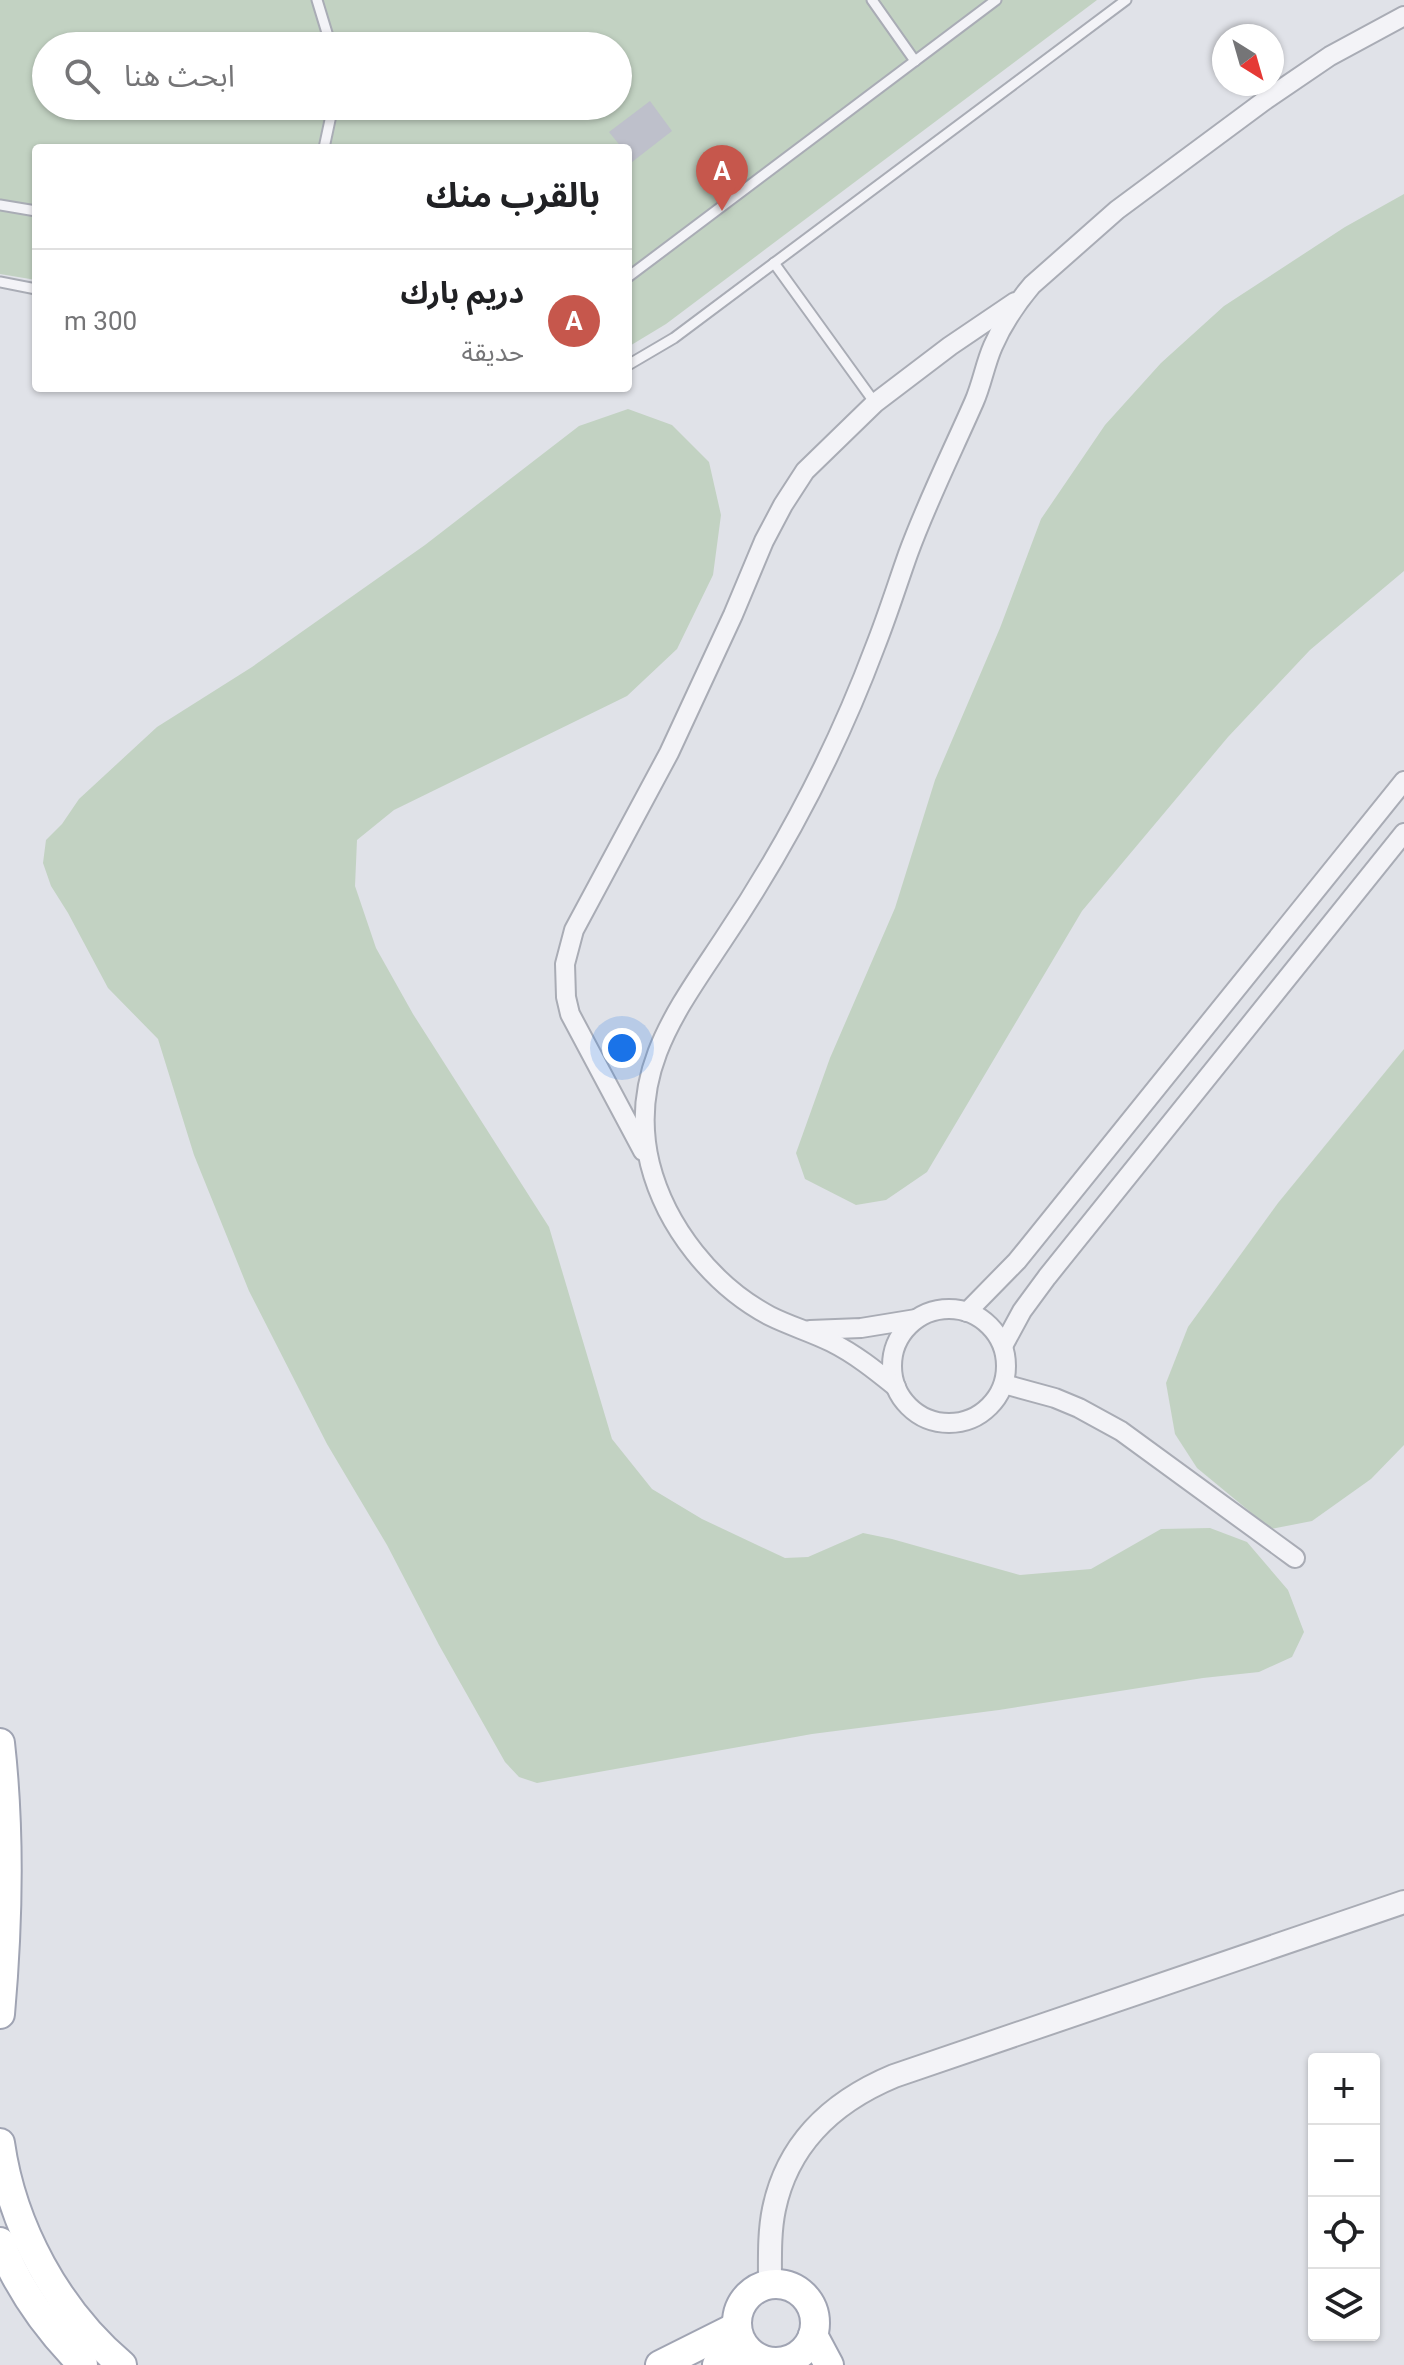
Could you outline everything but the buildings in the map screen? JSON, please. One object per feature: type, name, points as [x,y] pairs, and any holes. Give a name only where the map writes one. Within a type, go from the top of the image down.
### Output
[{"type":"main road","points":[[0,1743],[6,1841],[6,1916],[0,2014]]},
{"type":"main road","points":[[0,2143],[17,2210],[42,2265],[75,2315],[122,2365]]},
{"type":"main road","points":[[0,2242],[33,2305],[83,2365]]},
{"type":"main road","points":[[770,2284],[789,2286],[806,2297],[814,2315],[813,2335],[804,2350],[790,2362],[771,2362],[762,2360],[742,2339],[736,2318],[744,2299],[751,2292],[770,2284]]},
{"type":"main road","points":[[813,2335],[829,2365]]},
{"type":"main road","points":[[660,2365],[742,2339]]},
{"type":"main road","points":[[717,2365],[742,2339]]},
{"type":"street","points":[[803,1330],[861,1328],[917,1318],[941,1310],[967,1312],[989,1325],[1003,1346],[1007,1371],[1004,1384],[991,1406],[981,1414],[957,1423],[932,1421],[910,1408],[896,1387],[852,1354],[771,1316],[750,1304],[714,1274],[674,1220],[650,1164],[645,1103],[661,1041],[761,883],[812,792],[865,674],[908,553],[981,385],[993,346],[1021,299],[1032,285],[1117,210],[1264,101],[1330,56],[1404,16]]},
{"type":"street","points":[[650,1164],[570,1014],[564,981],[568,947],[574,930],[695,698],[758,553],[805,471],[875,403],[950,346],[1021,299]]},
{"type":"street","points":[[967,1312],[1017,1261],[1404,781]]},
{"type":"street","points":[[1003,1346],[1034,1294],[1404,833]]},
{"type":"street","points":[[1176,1064],[1202,1085]]},
{"type":"street","points":[[896,1387],[892,1362],[895,1349],[917,1318]]},
{"type":"street","points":[[1004,1384],[1055,1398],[1111,1425],[1295,1558]]},
{"type":"street","points":[[770,2284],[774,2209],[783,2179],[816,2126],[839,2105],[865,2088],[1404,1902]]},
{"type":"lane","points":[[317,0],[327,32]]},
{"type":"lane","points":[[872,0],[915,61]]},
{"type":"lane","points":[[632,274],[996,0]]},
{"type":"lane","points":[[632,363],[674,338],[1126,0]]},
{"type":"lane","points":[[325,144],[330,120]]},
{"type":"lane","points":[[0,205],[32,210]]},
{"type":"lane","points":[[774,263],[875,403]]},
{"type":"lane","points":[[0,282],[32,288]]},
{"type":"green space","points":[[0,0],[1097,0],[666,324],[632,345],[632,144],[32,144],[32,279],[0,274]]},
{"type":"green space","points":[[1404,194],[1404,571],[1310,650],[1228,737],[1082,911],[927,1172],[886,1200],[856,1205],[805,1179],[796,1153],[830,1058],[895,908],[935,780],[1000,628],[1041,519],[1105,425],[1161,363],[1224,306],[1345,227]]},
{"type":"green space","points":[[628,409],[672,425],[709,462],[721,515],[713,575],[677,649],[627,696],[394,810],[357,840],[355,886],[376,948],[413,1014],[549,1227],[612,1439],[652,1489],[702,1519],[785,1558],[808,1557],[863,1533],[1020,1575],[1091,1569],[1161,1529],[1210,1528],[1247,1542],[1288,1590],[1304,1632],[1292,1657],[1259,1672],[812,1734],[537,1783],[519,1777],[505,1762],[387,1545],[327,1444],[249,1291],[194,1155],[158,1039],[108,988],[51,886],[43,863],[46,840],[62,824],[79,799],[157,727],[252,667],[425,545],[579,426]]},
{"type":"green space","points":[[1404,1049],[1404,1445],[1371,1479],[1312,1521],[1271,1529],[1197,1468],[1175,1434],[1166,1383],[1188,1327],[1278,1203]]},
{"type":"place","name":"دريم بارك","points":[[722,211]]}]
